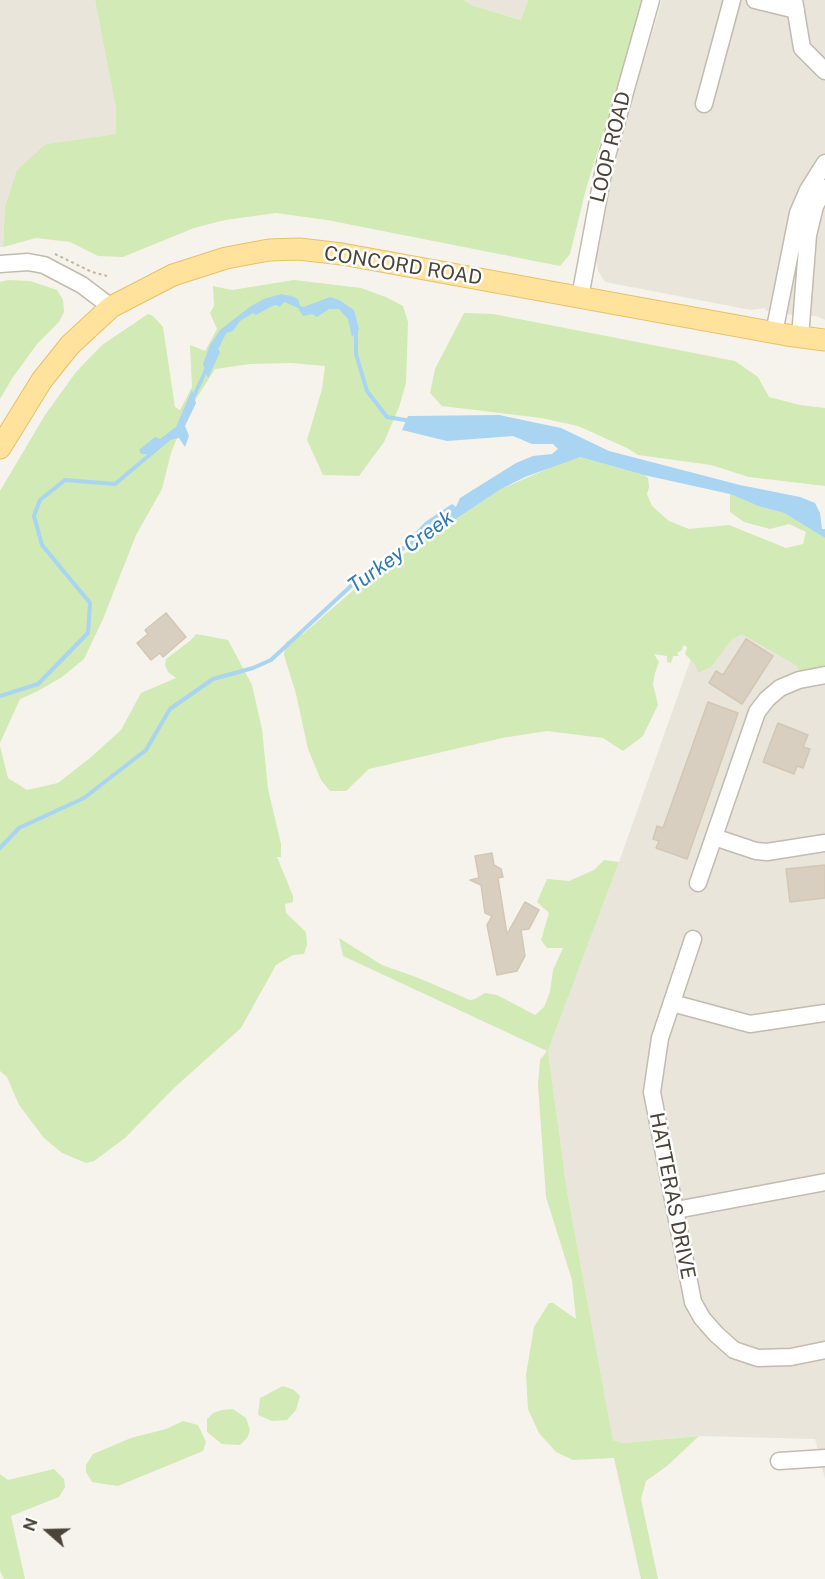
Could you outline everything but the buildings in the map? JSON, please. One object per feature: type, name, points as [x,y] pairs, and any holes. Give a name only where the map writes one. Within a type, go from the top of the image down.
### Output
[{"type":"main road","name":"CONCORD ROAD","points":[[0,448],[42,380],[70,345],[111,307],[173,275],[226,258],[269,250],[299,249],[391,262],[774,333],[825,340]]},
{"type":"street","name":"LOOP ROAD","points":[[580,297],[605,163],[651,0]]},
{"type":"street","points":[[704,104],[732,0]]},
{"type":"street","points":[[756,0],[795,5],[802,48],[825,71]]},
{"type":"street","points":[[774,333],[799,250],[808,190],[825,164]]},
{"type":"street","points":[[805,215],[816,206],[825,188]]},
{"type":"street","points":[[799,250],[800,337]]},
{"type":"street","points":[[0,264],[28,262],[44,265],[82,285],[111,307]]},
{"type":"street","points":[[698,883],[753,723],[764,702],[773,692],[786,685],[825,675]]},
{"type":"street","points":[[714,837],[756,851],[767,852],[825,843]]},
{"type":"street","name":"HATTERAS DRIVE","points":[[693,939],[660,1038],[652,1092],[693,1302],[702,1318],[734,1350],[758,1358],[791,1357],[825,1350]]},
{"type":"street","points":[[672,1003],[750,1024],[825,1013]]},
{"type":"street","points":[[676,1210],[825,1182]]},
{"type":"street","points":[[778,1461],[825,1458]]},
{"type":"shaded area","points":[[0,0],[95,0],[116,109],[116,134],[46,144],[5,207],[3,247],[0,247]]},
{"type":"shaded area","points":[[464,0],[528,0],[522,20],[471,5]]},
{"type":"shaded area","points":[[662,0],[825,0],[825,320],[816,316],[767,311],[764,308],[751,310],[605,282],[598,271],[596,259],[613,171],[629,108]]},
{"type":"shaded area","points":[[721,626],[825,640],[825,1479],[815,1439],[699,1436],[623,1443],[613,1440],[567,1191],[548,1051],[619,862],[693,653]]},
{"type":"green space","points":[[95,0],[464,0],[471,5],[521,20],[528,0],[644,0],[586,189],[570,254],[560,266],[327,220],[276,213],[225,220],[194,228],[123,257],[98,256],[70,242],[36,238],[3,247],[5,207],[17,170],[46,144],[116,134],[116,109]]},
{"type":"green space","points":[[294,280],[361,288],[403,306],[408,322],[406,383],[399,407],[384,442],[359,476],[323,475],[307,440],[322,389],[325,366],[292,363],[250,364],[215,369],[187,413],[171,453],[162,489],[136,535],[103,619],[84,659],[62,677],[20,699],[0,743],[0,491],[45,415],[76,372],[102,345],[148,314],[163,327],[175,407],[180,410],[192,387],[190,345],[205,351],[217,329],[210,313],[214,306],[213,286],[232,290]]},
{"type":"green space","points":[[30,281],[57,290],[63,300],[64,312],[59,322],[37,344],[0,399],[0,282]]},
{"type":"green space","points":[[464,313],[493,314],[735,361],[758,377],[769,397],[800,405],[825,408],[825,486],[749,477],[711,465],[638,455],[578,426],[541,418],[442,406],[430,393],[435,369]]},
{"type":"green space","points":[[575,457],[644,475],[648,478],[647,494],[652,506],[669,521],[689,529],[729,525],[786,548],[803,544],[806,532],[789,524],[770,529],[744,522],[730,512],[730,494],[758,506],[784,513],[825,538],[825,667],[800,672],[796,665],[742,634],[732,639],[711,667],[698,673],[695,664],[685,654],[687,647],[683,645],[682,650],[677,653],[679,656],[673,656],[671,663],[667,662],[667,656],[654,654],[659,662],[653,684],[658,705],[643,736],[623,751],[603,738],[547,731],[502,738],[369,769],[346,791],[330,791],[321,780],[308,749],[296,694],[284,655],[286,642],[303,634],[364,581],[501,489]]},
{"type":"green space","points":[[196,634],[228,640],[252,685],[262,729],[268,789],[281,844],[281,857],[277,857],[293,896],[293,902],[285,904],[286,913],[306,932],[307,945],[304,954],[293,955],[276,965],[241,1028],[174,1088],[125,1138],[94,1161],[86,1163],[62,1153],[44,1138],[19,1105],[7,1077],[0,1071],[0,746],[8,778],[27,790],[58,783],[121,730],[141,693],[176,678],[168,672],[165,665],[166,659]]},
{"type":"green space","points":[[604,860],[619,862],[548,1051],[567,1191],[613,1440],[623,1443],[699,1436],[667,1466],[646,1481],[641,1499],[658,1579],[641,1579],[614,1458],[573,1460],[556,1452],[539,1433],[528,1409],[526,1375],[534,1327],[549,1303],[553,1303],[576,1319],[572,1280],[546,1197],[538,1085],[540,1060],[547,1051],[343,956],[339,938],[382,965],[470,1000],[485,993],[497,995],[535,1015],[544,1007],[550,992],[553,970],[563,948],[547,948],[541,940],[549,913],[537,902],[547,879],[569,881],[594,870]]},
{"type":"green space","points":[[283,1386],[294,1390],[300,1396],[296,1410],[287,1420],[272,1421],[258,1415],[260,1398]]},
{"type":"green space","points":[[233,1409],[246,1418],[250,1430],[247,1438],[240,1445],[222,1444],[207,1432],[207,1419],[213,1413]]},
{"type":"green space","points":[[183,1421],[198,1425],[206,1442],[203,1451],[118,1486],[92,1482],[86,1472],[86,1465],[93,1454],[131,1438],[166,1429]]},
{"type":"green space","points":[[54,1469],[64,1479],[65,1487],[59,1497],[11,1516],[25,1579],[4,1579],[0,1571],[0,1474],[8,1480]]},
{"type":"water","points":[[281,294],[298,299],[300,306],[304,307],[330,297],[339,300],[354,310],[359,329],[352,337],[348,319],[339,309],[329,309],[317,317],[312,314],[303,316],[298,308],[284,302],[280,307],[272,306],[256,315],[253,313],[240,321],[233,331],[222,334],[216,346],[220,352],[208,378],[203,364],[210,345],[220,330],[251,306]]},
{"type":"water","points":[[192,390],[196,403],[185,426],[189,436],[185,447],[179,438],[165,441],[148,454],[141,454],[139,450],[155,437],[160,439],[176,427]]},
{"type":"water","points":[[499,415],[561,428],[609,451],[740,485],[800,497],[815,503],[820,513],[822,529],[825,529],[825,538],[784,513],[758,506],[730,494],[644,475],[580,457],[525,477],[501,489],[417,545],[410,538],[425,522],[452,504],[456,507],[460,498],[516,463],[533,456],[552,454],[558,449],[553,444],[532,444],[513,436],[447,441],[402,430],[408,416]]},
{"type":"waterway","points":[[356,328],[356,354],[367,391],[387,417],[411,421]]},
{"type":"waterway","points":[[215,351],[225,331]]},
{"type":"waterway","points":[[192,400],[207,368]]},
{"type":"waterway","points":[[0,696],[38,684],[88,633],[90,603],[42,545],[34,516],[40,500],[65,480],[115,484],[171,437]]},
{"type":"waterway","name":"Turkey Creek","points":[[0,848],[19,828],[84,798],[146,750],[170,709],[213,679],[253,668],[271,660],[366,572],[416,540]]}]
